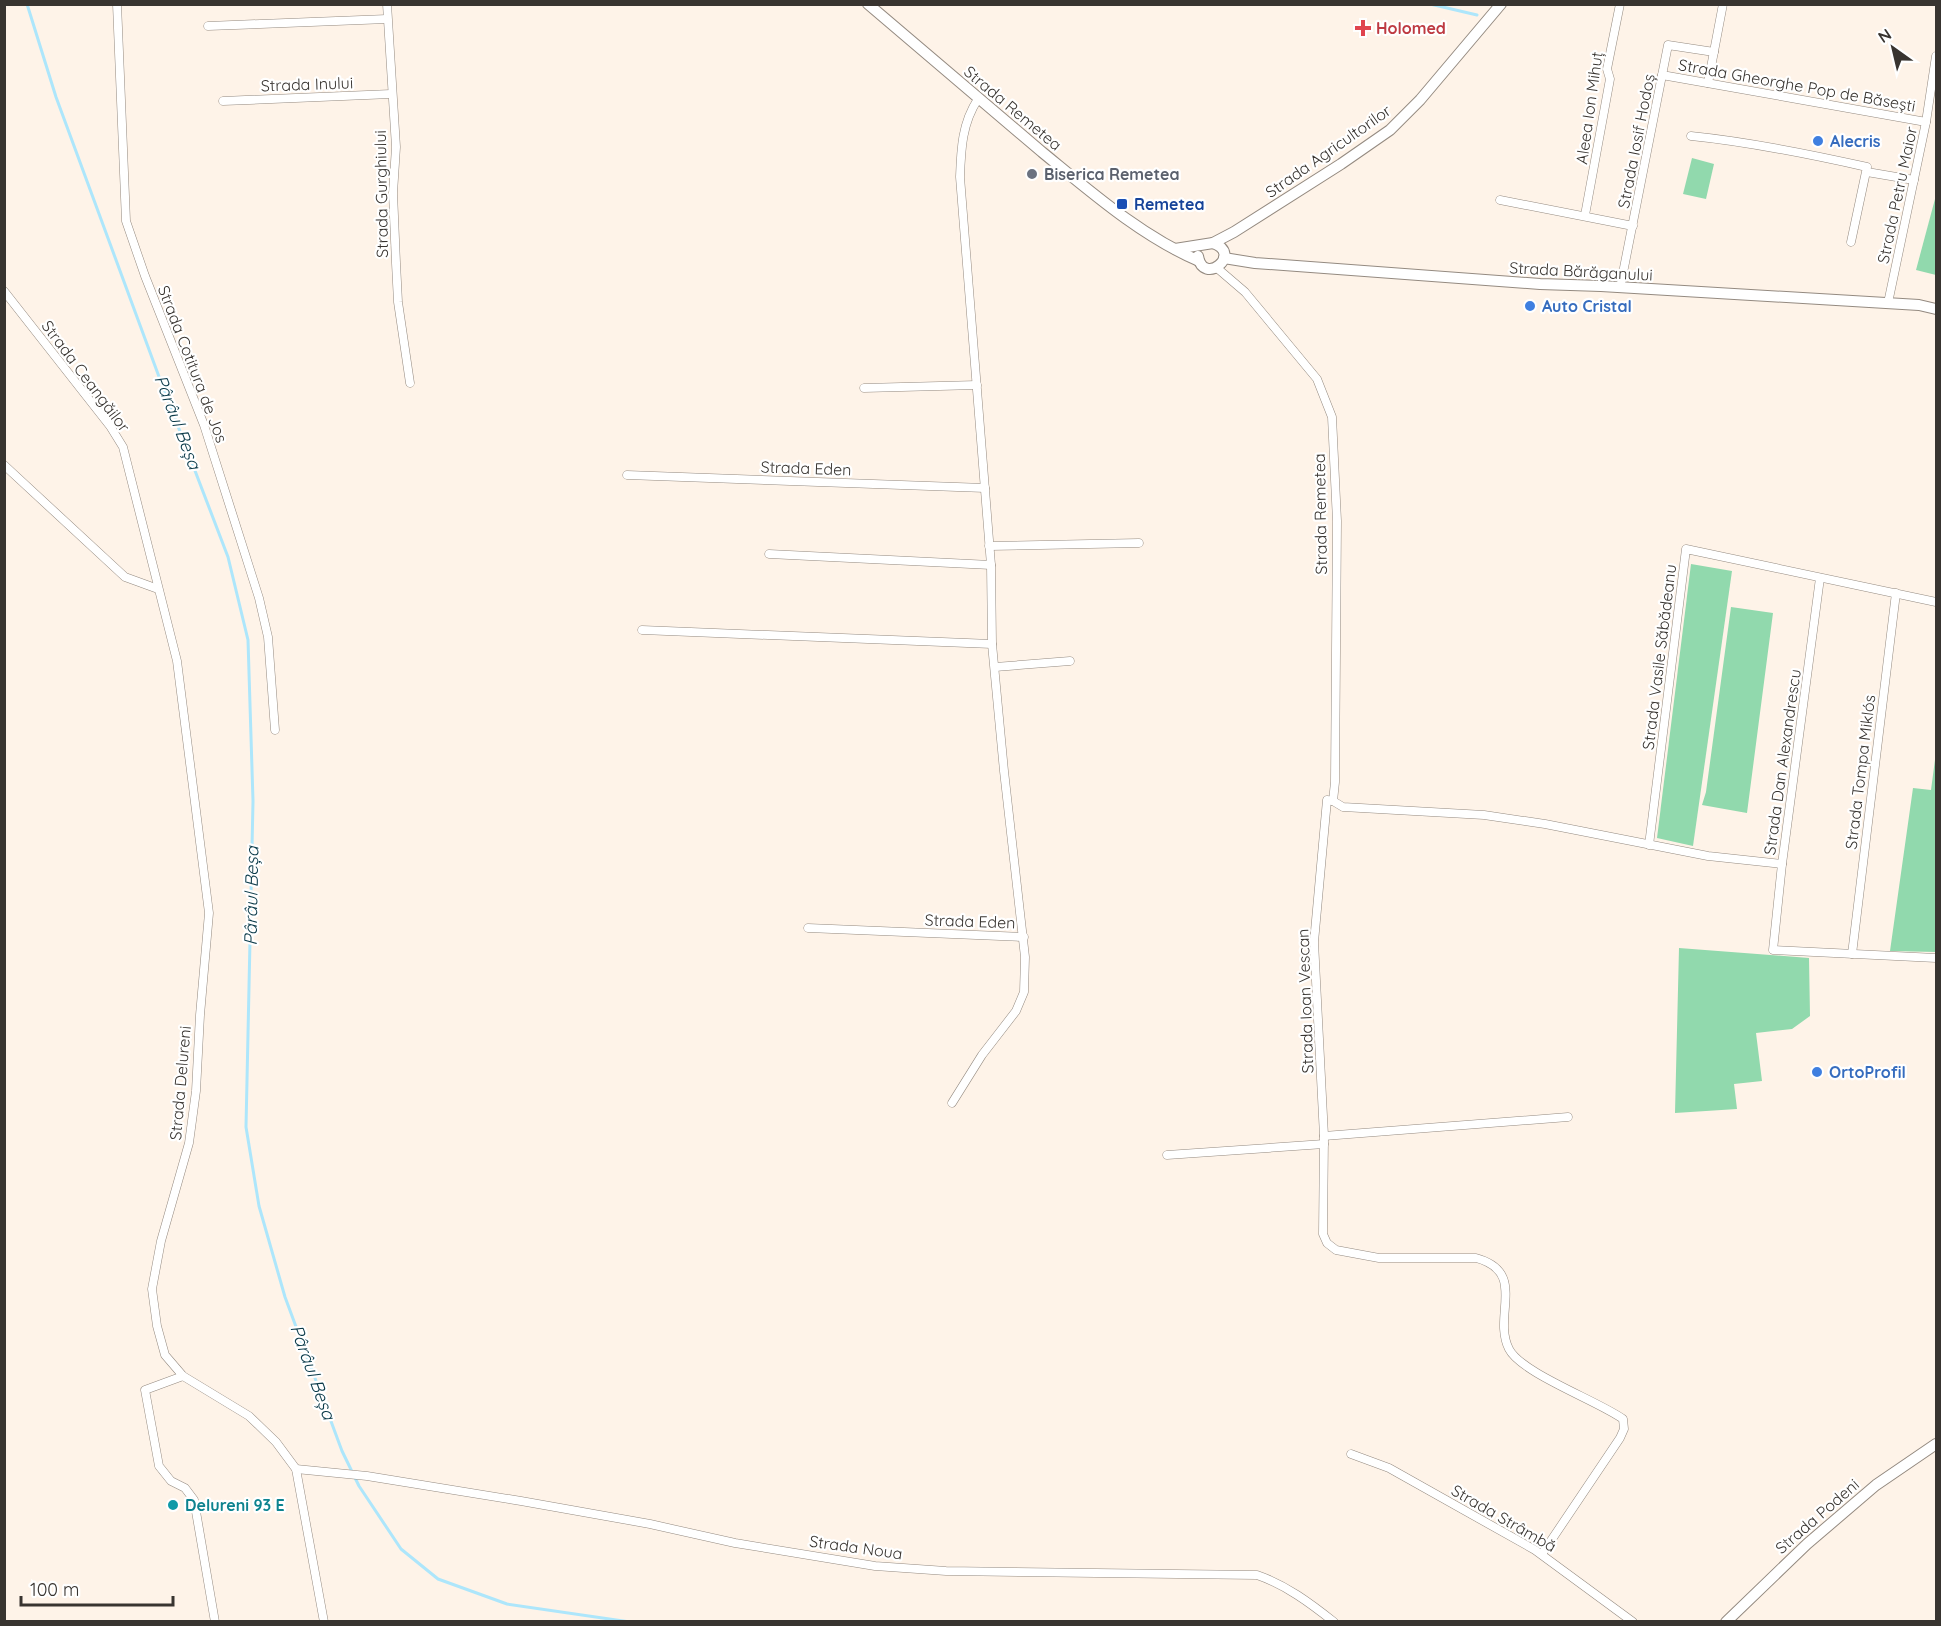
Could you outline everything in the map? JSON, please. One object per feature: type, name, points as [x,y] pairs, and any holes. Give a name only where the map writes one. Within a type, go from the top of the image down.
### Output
[{"type":"street","name":"Strada Cotitura de Jos","points":[[117,4],[126,221],[145,276],[204,425],[259,598],[268,637],[275,730]]},
{"type":"street","name":"Strada Gurghiului","points":[[387,4],[396,147],[393,192],[396,273],[410,383]]},
{"type":"street","name":"Strada Remetea","points":[[868,4],[1083,186],[1172,250],[1199,261]]},
{"type":"street","name":"Strada Agricultorilor","points":[[1208,244],[1234,232],[1390,130],[1420,100],[1501,4]]},
{"type":"street","name":"Aleea Ion Mihuț","points":[[1585,215],[1610,79],[1607,69],[1620,4]]},
{"type":"street","points":[[1708,83],[1723,4]]},
{"type":"street","points":[[208,26],[387,18]]},
{"type":"street","name":"Strada Iosif Hodoș","points":[[1620,288],[1668,45],[1714,52]]},
{"type":"street","name":"Strada Petru Maior","points":[[1888,303],[1926,122],[1936,56]]},
{"type":"street","name":"Strada Gheorghe Pop de Băsești","points":[[1662,75],[1926,122]]},
{"type":"street","name":"Strada Inului","points":[[223,101],[392,94]]},
{"type":"street","name":"Strada Eden","points":[[952,1103],[982,1055],[1016,1011],[1024,992],[1024,937],[1009,822],[992,644],[991,565],[960,177],[964,128],[978,99]]},
{"type":"street","points":[[1691,136],[1730,140],[1828,157],[1868,167],[1851,242]]},
{"type":"street","points":[[1867,172],[1914,180]]},
{"type":"street","points":[[1500,200],[1633,226]]},
{"type":"street","name":"Strada Agricultorilor","points":[[1224,254],[1234,232]]},
{"type":"street","points":[[1172,250],[1208,244],[1218,245],[1224,254],[1217,268],[1205,267],[1199,261],[1199,252],[1208,244]]},
{"type":"street","name":"Strada Bărăganului","points":[[1224,254],[1291,266],[1540,284],[1919,305],[1936,309]]},
{"type":"street","name":"Strada Remetea","points":[[1217,268],[1245,292],[1317,379],[1332,417],[1337,521],[1333,801]]},
{"type":"street","name":"Strada Ceangăilor","points":[[4,291],[110,426],[123,447],[158,589]]},
{"type":"street","points":[[864,388],[977,385]]},
{"type":"street","points":[[4,465],[126,576],[158,589]]},
{"type":"street","name":"Strada Eden","points":[[627,475],[985,488]]},
{"type":"street","points":[[989,546],[1138,543]]},
{"type":"street","name":"Strada Vasile Săbădeanu","points":[[1649,844],[1686,549],[1936,602]]},
{"type":"street","points":[[769,554],[991,565]]},
{"type":"street","name":"Strada Dan Alexandrescu","points":[[1820,578],[1782,864],[1773,950],[1852,954]]},
{"type":"street","name":"Strada Delureni","points":[[158,589],[177,661],[208,913],[196,1092],[189,1143],[161,1241],[152,1289],[157,1326],[165,1355],[183,1376],[249,1416],[276,1442],[296,1469],[324,1622]]},
{"type":"street","name":"Strada Tompa Miklós","points":[[1852,954],[1896,593]]},
{"type":"street","points":[[642,630],[992,644]]},
{"type":"street","points":[[995,667],[1070,661]]},
{"type":"street","name":"Strada Ioan Vescan","points":[[1333,801],[1327,800],[1314,942],[1324,1140],[1323,1234],[1327,1243],[1336,1250],[1379,1257],[1476,1258],[1489,1262],[1498,1268],[1504,1279],[1506,1295],[1504,1337],[1510,1351],[1520,1362],[1536,1372],[1623,1419],[1624,1429],[1620,1438],[1542,1554]]},
{"type":"street","points":[[1333,801],[1343,807],[1484,815],[1545,824],[1724,859],[1782,864]]},
{"type":"street","name":"Strada Eden","points":[[808,928],[1024,937]]},
{"type":"street","points":[[1852,954],[1936,958]]},
{"type":"street","points":[[1167,1155],[1568,1117]]},
{"type":"street","points":[[183,1376],[146,1390],[159,1466],[171,1481],[185,1488],[194,1500],[215,1622]]},
{"type":"street","name":"Strada Podeni","points":[[1726,1622],[1807,1544],[1876,1485],[1936,1444]]},
{"type":"street","name":"Strada Strâmbă","points":[[1351,1454],[1389,1468],[1542,1554],[1633,1622]]},
{"type":"street","name":"Strada Noua","points":[[296,1469],[367,1476],[650,1524],[735,1543],[875,1566],[946,1571],[1257,1575],[1300,1596],[1334,1622]]},
{"type":"green space","points":[[1692,158],[1714,164],[1706,199],[1683,194]]},
{"type":"green space","points":[[1936,200],[1936,275],[1916,270]]},
{"type":"green space","points":[[1691,564],[1732,571],[1693,846],[1657,838]]},
{"type":"green space","points":[[1731,607],[1773,613],[1747,813],[1702,805],[1706,792]]},
{"type":"green space","points":[[1936,752],[1936,952],[1890,951],[1913,788],[1931,790]]},
{"type":"green space","points":[[1679,948],[1809,958],[1810,1016],[1792,1029],[1756,1033],[1762,1081],[1734,1084],[1737,1109],[1675,1113]]},
{"type":"waterway","name":"Pârâul Beșa","points":[[27,4],[56,97],[228,557],[248,640],[253,801],[246,1127],[259,1206],[285,1297],[342,1451],[359,1486],[401,1549],[438,1579],[507,1604],[630,1622]]},
{"type":"waterway","points":[[1430,4],[1477,15]]},
{"type":"place","name":"Holomed","points":[[1363,28]]},
{"type":"place","name":"Alecris","points":[[1818,141]]},
{"type":"place","name":"Biserica Remetea","points":[[1032,174]]},
{"type":"place","name":"Remetea","points":[[1122,204]]},
{"type":"place","name":"Auto Cristal","points":[[1530,306]]},
{"type":"place","name":"OrtoProfil","points":[[1817,1072]]},
{"type":"place","name":"Delureni 93 E","points":[[173,1505]]}]
